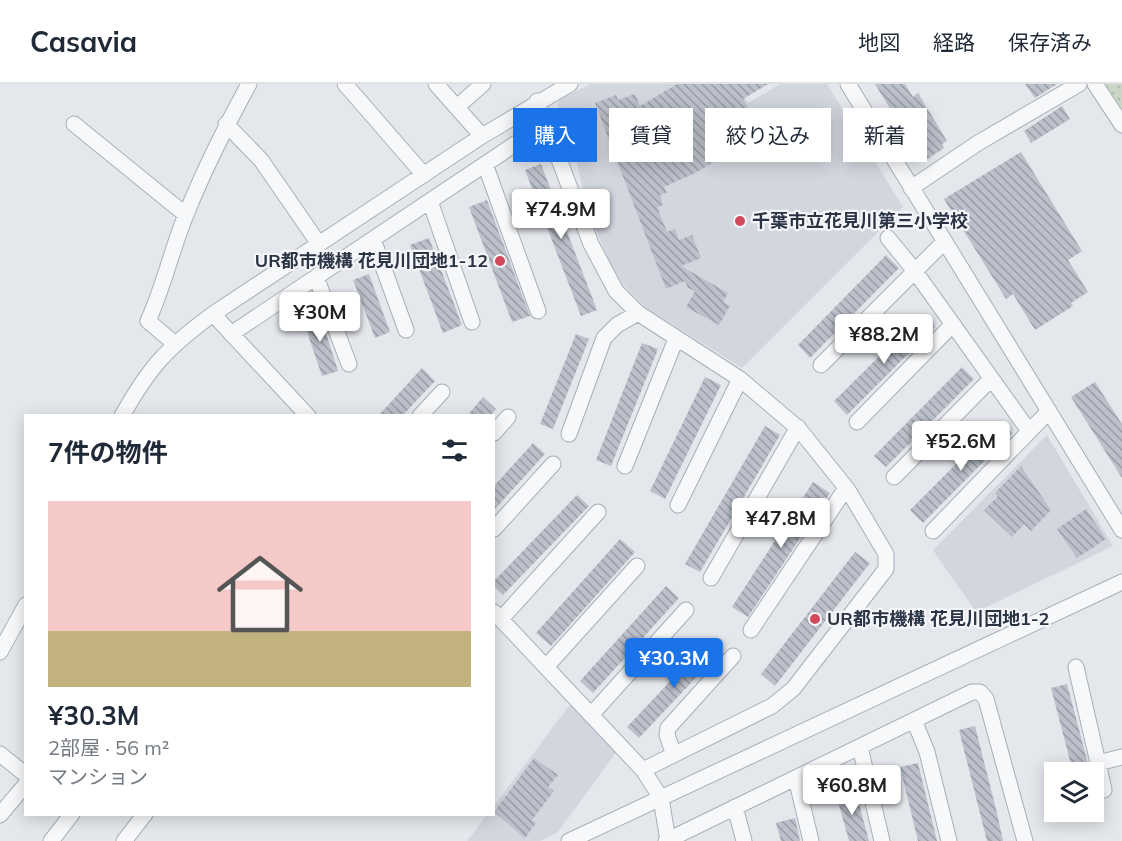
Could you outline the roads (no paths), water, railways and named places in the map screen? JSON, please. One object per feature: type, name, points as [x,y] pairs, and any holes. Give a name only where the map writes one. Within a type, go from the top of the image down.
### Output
[{"type":"street","points":[[174,343],[148,321],[186,215],[226,124],[249,84]]},
{"type":"street","points":[[345,84],[424,175]]},
{"type":"street","points":[[436,84],[482,136]]},
{"type":"street","points":[[457,107],[483,84]]},
{"type":"street","points":[[123,414],[154,363],[174,343],[213,314],[482,136],[537,101],[570,84]]},
{"type":"street","points":[[848,84],[1122,530]]},
{"type":"street","points":[[911,188],[978,143],[1079,84]]},
{"type":"street","points":[[1095,84],[1122,125]]},
{"type":"street","points":[[537,101],[539,108]]},
{"type":"street","points":[[74,124],[186,215]]},
{"type":"street","points":[[226,124],[261,160],[319,244]]},
{"type":"street","points":[[231,334],[513,145]]},
{"type":"street","points":[[560,162],[591,244],[616,291],[638,313],[740,379],[798,427],[846,488],[886,554],[886,569],[793,689],[771,706],[643,770]]},
{"type":"street","points":[[485,164],[538,310]]},
{"type":"street","points":[[430,201],[472,322]]},
{"type":"street","points":[[888,238],[915,271],[1029,431]]},
{"type":"street","points":[[373,239],[406,330]]},
{"type":"street","points":[[821,365],[944,242]]},
{"type":"street","points":[[316,277],[349,364]]},
{"type":"street","points":[[569,434],[604,338],[617,325],[638,313]]},
{"type":"street","points":[[213,314],[306,414]]},
{"type":"street","points":[[857,422],[953,324]]},
{"type":"street","points":[[625,466],[676,339]]},
{"type":"street","points":[[678,505],[740,379]]},
{"type":"street","points":[[894,477],[991,379]]},
{"type":"street","points":[[422,414],[442,392]]},
{"type":"street","points":[[933,531],[1049,411]]},
{"type":"street","points":[[495,432],[508,417]]},
{"type":"street","points":[[711,578],[798,427]]},
{"type":"street","points":[[495,529],[553,464]]},
{"type":"street","points":[[751,630],[846,488]]},
{"type":"street","points":[[598,512],[497,615],[643,770],[661,798],[667,841],[972,692],[980,692],[986,699],[1025,841]]},
{"type":"street","points":[[546,667],[637,566]]},
{"type":"street","points":[[569,841],[1122,582]]},
{"type":"street","points":[[591,715],[686,610]]},
{"type":"street","points":[[0,652],[21,626]]},
{"type":"street","points":[[674,755],[667,735],[668,728],[733,656]]},
{"type":"street","points":[[1076,666],[1098,762]]},
{"type":"street","points":[[914,720],[927,752],[949,841]]},
{"type":"street","points":[[860,747],[882,841]]},
{"type":"street","points":[[0,754],[24,773]]},
{"type":"street","points":[[1102,762],[1122,757]]},
{"type":"street","points":[[796,778],[811,841]]},
{"type":"street","points":[[0,815],[24,786]]},
{"type":"street","points":[[735,807],[744,841]]},
{"type":"street","points":[[51,841],[70,816]]},
{"type":"street","points":[[124,841],[143,816]]},
{"type":"place","name":"千葉市立花見川第三小学校","points":[[740,221]]},
{"type":"place","name":"UR都市機構 花見川団地1-12","points":[[500,261]]},
{"type":"place","name":"UR都市機構 花見川団地1-2","points":[[815,619]]}]
